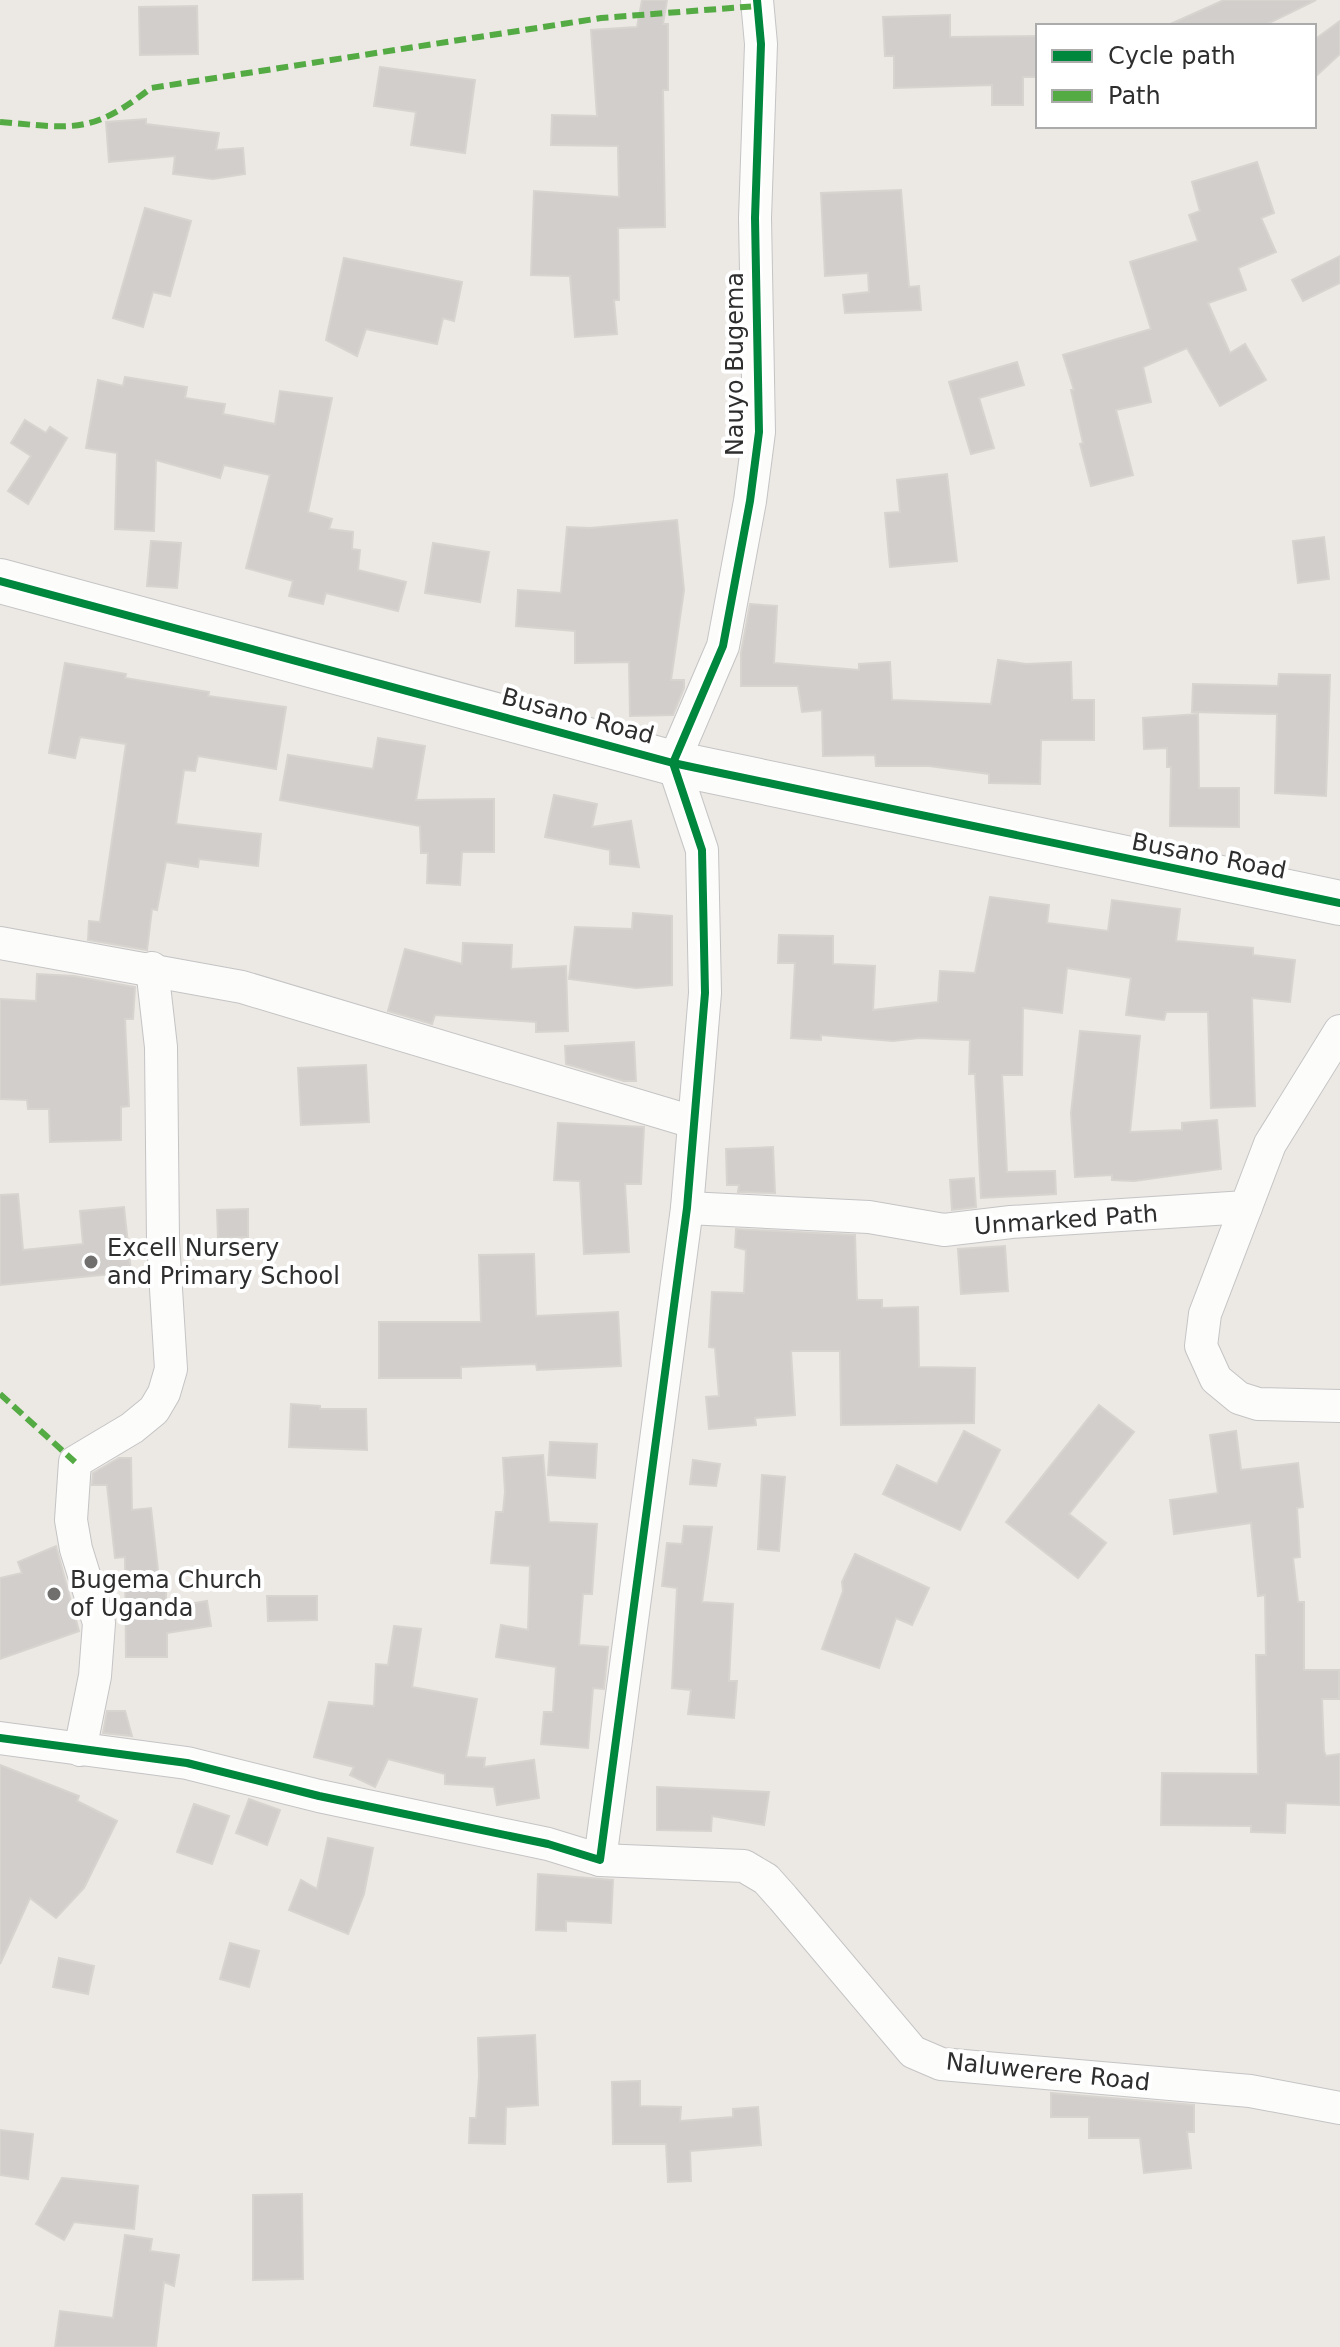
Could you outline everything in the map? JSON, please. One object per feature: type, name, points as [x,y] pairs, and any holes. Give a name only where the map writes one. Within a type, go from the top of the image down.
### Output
[{"type":"street","name":"Nauyo Bugema","points":[[673,763],[723,646],[750,501],[759,432],[755,218],[761,44],[757,0]]},
{"type":"street","name":"Busano Road","points":[[0,581],[673,763],[1340,904]]},
{"type":"street","points":[[600,1860],[687,1208],[705,993],[702,850],[673,763]]},
{"type":"street","points":[[0,943],[152,968],[242,987],[693,1122]]},
{"type":"street","points":[[80,1750],[95,1676],[99,1623],[76,1549],[71,1520],[75,1462],[132,1428],[154,1410],[164,1393],[171,1369],[163,1241],[161,1047],[152,968]]},
{"type":"street","points":[[1340,1031],[1270,1144],[1205,1314],[1201,1346],[1216,1379],[1239,1398],[1258,1404],[1340,1406]]},
{"type":"street","name":"Unmarked Path","points":[[687,1208],[869,1217],[944,1230],[1011,1222],[1246,1207]]},
{"type":"street","name":"Naluwerere Road","points":[[0,1738],[187,1763],[319,1796],[548,1844],[600,1860],[744,1866],[757,1872],[783,1898],[913,2052],[941,2064],[1250,2091],[1340,2108]]},
{"type":"building","points":[[642,0],[667,0],[663,24],[668,24],[668,90],[663,90],[665,227],[618,228],[619,300],[614,300],[617,334],[575,337],[570,276],[531,275],[534,191],[619,197],[618,146],[551,145],[552,115],[597,116],[591,30],[637,27]]},
{"type":"building","points":[[1224,0],[1316,0],[1267,24],[1170,24]]},
{"type":"building","points":[[197,6],[198,54],[140,55],[139,7]]},
{"type":"building","points":[[950,15],[950,37],[1036,36],[1036,77],[1023,77],[1023,105],[992,105],[992,85],[894,88],[894,56],[885,56],[883,17]]},
{"type":"building","points":[[1340,21],[1340,54],[1316,76],[1316,39]]},
{"type":"building","points":[[380,67],[475,80],[465,153],[411,145],[416,112],[374,106]]},
{"type":"building","points":[[146,119],[146,124],[219,133],[216,150],[243,148],[245,174],[213,179],[173,174],[175,156],[109,162],[106,122]]},
{"type":"building","points":[[1257,162],[1274,213],[1261,218],[1276,252],[1238,268],[1246,290],[1208,303],[1230,353],[1245,344],[1266,380],[1220,406],[1187,348],[1143,367],[1151,402],[1116,410],[1133,475],[1091,486],[1080,444],[1083,443],[1071,390],[1074,390],[1063,355],[1151,329],[1130,262],[1198,241],[1189,215],[1200,211],[1192,182]]},
{"type":"building","points":[[901,190],[909,287],[919,286],[921,310],[845,313],[843,295],[869,292],[868,273],[825,276],[821,193]]},
{"type":"building","points":[[145,208],[191,221],[170,296],[153,292],[143,327],[113,318]]},
{"type":"building","points":[[1340,256],[1340,283],[1303,301],[1292,280]]},
{"type":"building","points":[[344,258],[462,282],[454,321],[443,318],[437,344],[366,329],[357,356],[326,340]]},
{"type":"building","points":[[1017,362],[1024,385],[979,398],[994,448],[971,454],[949,382]]},
{"type":"building","points":[[125,377],[187,387],[185,398],[225,404],[223,414],[275,424],[280,391],[332,398],[308,512],[332,519],[329,529],[353,532],[352,549],[360,550],[358,570],[406,582],[398,611],[326,593],[323,604],[289,596],[293,581],[246,568],[270,475],[224,465],[220,478],[156,460],[154,531],[115,529],[117,453],[86,448],[98,380],[123,386]]},
{"type":"building","points":[[25,420],[46,433],[50,427],[67,438],[28,504],[8,491],[31,456],[11,443]]},
{"type":"building","points":[[947,474],[957,561],[890,567],[885,513],[900,512],[897,480]]},
{"type":"building","points":[[677,520],[684,590],[671,680],[684,680],[684,688],[673,715],[630,716],[629,662],[575,663],[575,631],[516,626],[518,590],[561,593],[567,527],[590,528]]},
{"type":"building","points":[[1324,537],[1329,579],[1298,583],[1293,541]]},
{"type":"building","points":[[151,541],[181,543],[177,588],[147,586]]},
{"type":"building","points":[[433,543],[489,552],[480,602],[425,593]]},
{"type":"building","points":[[750,604],[777,606],[774,663],[859,670],[859,664],[890,662],[892,700],[991,704],[998,660],[1026,664],[1071,662],[1072,700],[1094,700],[1094,740],[1041,740],[1040,784],[989,783],[989,774],[929,766],[876,766],[875,755],[823,756],[822,710],[802,712],[798,686],[741,686],[741,653]]},
{"type":"building","points":[[65,663],[126,674],[125,678],[209,692],[208,696],[286,707],[276,769],[198,756],[195,771],[184,770],[176,824],[261,834],[258,866],[199,859],[198,867],[166,862],[157,910],[152,909],[147,950],[88,940],[89,921],[100,922],[126,744],[80,737],[75,758],[49,753]]},
{"type":"building","points":[[1279,674],[1330,675],[1326,796],[1275,793],[1277,714],[1192,712],[1193,684],[1278,686]]},
{"type":"building","points":[[1198,714],[1199,788],[1239,788],[1239,827],[1170,826],[1171,767],[1167,767],[1167,748],[1144,749],[1143,718]]},
{"type":"building","points":[[378,738],[425,746],[416,800],[494,799],[494,852],[462,852],[460,885],[427,883],[428,853],[421,853],[420,826],[280,800],[288,755],[373,769]]},
{"type":"building","points":[[554,795],[597,804],[592,827],[631,821],[639,867],[610,864],[610,850],[545,837]]},
{"type":"building","points":[[990,897],[1049,905],[1047,923],[1108,931],[1112,900],[1180,909],[1176,941],[1253,948],[1253,955],[1295,960],[1290,1002],[1252,998],[1255,1106],[1211,1108],[1208,1012],[1166,1012],[1164,1020],[1126,1015],[1131,978],[1067,968],[1062,1013],[1023,1008],[1022,1075],[1002,1075],[1007,1172],[1055,1171],[1056,1194],[981,1198],[975,1074],[969,1074],[970,1040],[919,1038],[893,1041],[821,1035],[821,1040],[791,1038],[795,963],[778,963],[779,935],[833,936],[833,964],[875,966],[873,1010],[938,1002],[940,971],[975,973]]},
{"type":"building","points":[[633,913],[672,916],[672,985],[636,988],[569,979],[575,927],[632,929]]},
{"type":"building","points":[[463,943],[512,945],[511,969],[566,966],[568,1031],[536,1032],[536,1022],[435,1015],[432,1024],[388,1011],[405,949],[462,964]]},
{"type":"building","points":[[37,974],[74,976],[135,987],[133,1019],[125,1019],[129,1106],[121,1107],[121,1140],[50,1142],[49,1109],[28,1109],[27,1100],[0,1099],[0,999],[36,1001]]},
{"type":"building","points":[[1080,1031],[1140,1036],[1130,1132],[1182,1130],[1182,1123],[1217,1120],[1221,1169],[1134,1181],[1112,1180],[1112,1175],[1075,1177],[1071,1113]]},
{"type":"building","points":[[634,1042],[636,1081],[624,1081],[566,1064],[565,1046]]},
{"type":"building","points":[[366,1065],[369,1122],[301,1125],[298,1068]]},
{"type":"building","points":[[558,1123],[644,1127],[641,1184],[625,1184],[629,1252],[584,1254],[580,1181],[554,1180]]},
{"type":"building","points":[[773,1147],[775,1193],[738,1192],[739,1185],[727,1185],[726,1149]]},
{"type":"building","points":[[974,1178],[976,1207],[952,1210],[950,1180]]},
{"type":"building","points":[[18,1194],[23,1250],[83,1244],[80,1211],[124,1207],[131,1272],[0,1285],[0,1195]]},
{"type":"building","points":[[248,1209],[248,1237],[218,1238],[217,1210]]},
{"type":"building","points":[[736,1229],[855,1235],[857,1300],[882,1300],[882,1308],[918,1307],[919,1367],[975,1368],[974,1423],[841,1425],[840,1351],[791,1351],[795,1415],[755,1418],[756,1425],[709,1429],[706,1397],[719,1396],[715,1348],[709,1347],[712,1292],[744,1293],[746,1250],[735,1247]]},
{"type":"building","points":[[1005,1246],[1008,1291],[961,1294],[958,1249]]},
{"type":"building","points":[[534,1254],[536,1316],[618,1312],[621,1366],[537,1370],[536,1364],[461,1367],[461,1378],[379,1378],[379,1322],[481,1322],[479,1255]]},
{"type":"building","points":[[291,1404],[320,1406],[320,1409],[366,1409],[367,1450],[289,1447]]},
{"type":"building","points":[[1099,1405],[1134,1432],[1069,1514],[1106,1543],[1078,1578],[1006,1522]]},
{"type":"building","points":[[964,1431],[1000,1450],[960,1530],[883,1494],[897,1465],[937,1484]]},
{"type":"building","points":[[1236,1431],[1241,1470],[1298,1463],[1303,1507],[1297,1508],[1300,1557],[1293,1558],[1298,1602],[1304,1602],[1304,1670],[1339,1670],[1339,1699],[1322,1699],[1324,1751],[1326,1756],[1340,1754],[1340,1805],[1286,1803],[1285,1833],[1251,1832],[1251,1826],[1161,1825],[1162,1773],[1258,1774],[1256,1655],[1266,1655],[1265,1595],[1258,1596],[1251,1523],[1174,1534],[1170,1500],[1218,1493],[1210,1435]]},
{"type":"building","points":[[550,1442],[597,1444],[595,1478],[548,1475]]},
{"type":"building","points":[[543,1455],[549,1522],[597,1524],[592,1594],[583,1594],[579,1645],[608,1647],[604,1689],[593,1688],[588,1748],[541,1744],[544,1712],[553,1712],[556,1667],[496,1657],[501,1625],[528,1630],[530,1566],[491,1563],[496,1512],[503,1512],[503,1458]]},
{"type":"building","points":[[119,1458],[131,1458],[132,1510],[151,1508],[159,1579],[166,1578],[166,1608],[207,1601],[211,1626],[167,1633],[167,1657],[126,1657],[125,1557],[115,1558],[107,1485],[92,1485],[93,1473]]},
{"type":"building","points":[[693,1460],[720,1464],[716,1486],[690,1484]]},
{"type":"building","points":[[762,1475],[785,1477],[779,1551],[758,1549]]},
{"type":"building","points":[[684,1526],[712,1527],[702,1602],[733,1604],[729,1681],[737,1681],[734,1718],[688,1714],[691,1690],[672,1688],[677,1588],[662,1586],[667,1543],[682,1544]]},
{"type":"building","points":[[56,1546],[79,1631],[0,1659],[0,1578],[22,1573],[18,1562]]},
{"type":"building","points":[[855,1554],[929,1588],[912,1625],[896,1618],[879,1668],[822,1649],[843,1591],[842,1582]]},
{"type":"building","points":[[267,1596],[317,1596],[317,1620],[268,1621]]},
{"type":"building","points":[[394,1626],[421,1629],[412,1687],[477,1699],[466,1757],[485,1758],[484,1767],[534,1760],[539,1798],[497,1805],[494,1787],[445,1784],[445,1774],[388,1759],[375,1787],[350,1775],[354,1767],[314,1757],[329,1702],[374,1706],[376,1664],[388,1665]]},
{"type":"building","points":[[107,1711],[125,1711],[132,1736],[103,1733]]},
{"type":"building","points":[[0,1765],[79,1796],[77,1801],[117,1821],[84,1888],[56,1918],[30,1898],[0,1964]]},
{"type":"building","points":[[657,1787],[769,1792],[764,1825],[712,1816],[711,1831],[657,1830]]},
{"type":"building","points":[[249,1799],[280,1810],[267,1845],[236,1833]]},
{"type":"building","points":[[194,1804],[229,1816],[212,1864],[177,1852]]},
{"type":"building","points":[[328,1838],[373,1848],[364,1894],[348,1934],[289,1910],[301,1880],[317,1889]]},
{"type":"building","points":[[538,1874],[613,1880],[611,1923],[566,1921],[566,1931],[536,1930]]},
{"type":"building","points":[[230,1943],[259,1951],[249,1987],[220,1979]]},
{"type":"building","points":[[59,1958],[94,1966],[88,1994],[53,1987]]},
{"type":"building","points":[[535,2035],[538,2105],[506,2107],[505,2144],[469,2143],[470,2118],[476,2118],[478,2038]]},
{"type":"building","points":[[640,2081],[640,2106],[681,2107],[680,2121],[733,2117],[733,2109],[758,2107],[761,2145],[690,2151],[691,2181],[668,2182],[666,2144],[613,2144],[612,2082]]},
{"type":"building","points":[[1051,2093],[1194,2105],[1194,2132],[1187,2132],[1191,2168],[1144,2173],[1140,2138],[1089,2138],[1089,2117],[1051,2117]]},
{"type":"building","points":[[0,2130],[33,2134],[28,2179],[0,2175]]},
{"type":"building","points":[[62,2178],[138,2186],[134,2229],[74,2222],[64,2240],[36,2224]]},
{"type":"building","points":[[302,2194],[303,2279],[253,2280],[253,2195]]},
{"type":"building","points":[[125,2235],[152,2239],[150,2251],[179,2255],[174,2286],[164,2282],[156,2347],[55,2347],[60,2311],[113,2318]]},
{"type":"marked path","points":[[0,122],[80,125],[112,114],[151,88],[601,18],[757,6]]},
{"type":"marked path","points":[[0,1394],[75,1462]]},
{"type":"cycle path","points":[[0,1738],[187,1763],[319,1796],[548,1844],[600,1860],[687,1208],[705,993],[702,850],[673,763],[723,646],[750,501],[759,432],[755,218],[761,44],[757,0]]},
{"type":"cycle path","points":[[0,581],[673,763],[1340,903]]},
{"type":"place","name":"Excell Nursery and Primary School","points":[[91,1262]]},
{"type":"place","name":"Bugema Church of Uganda","points":[[54,1594]]}]
